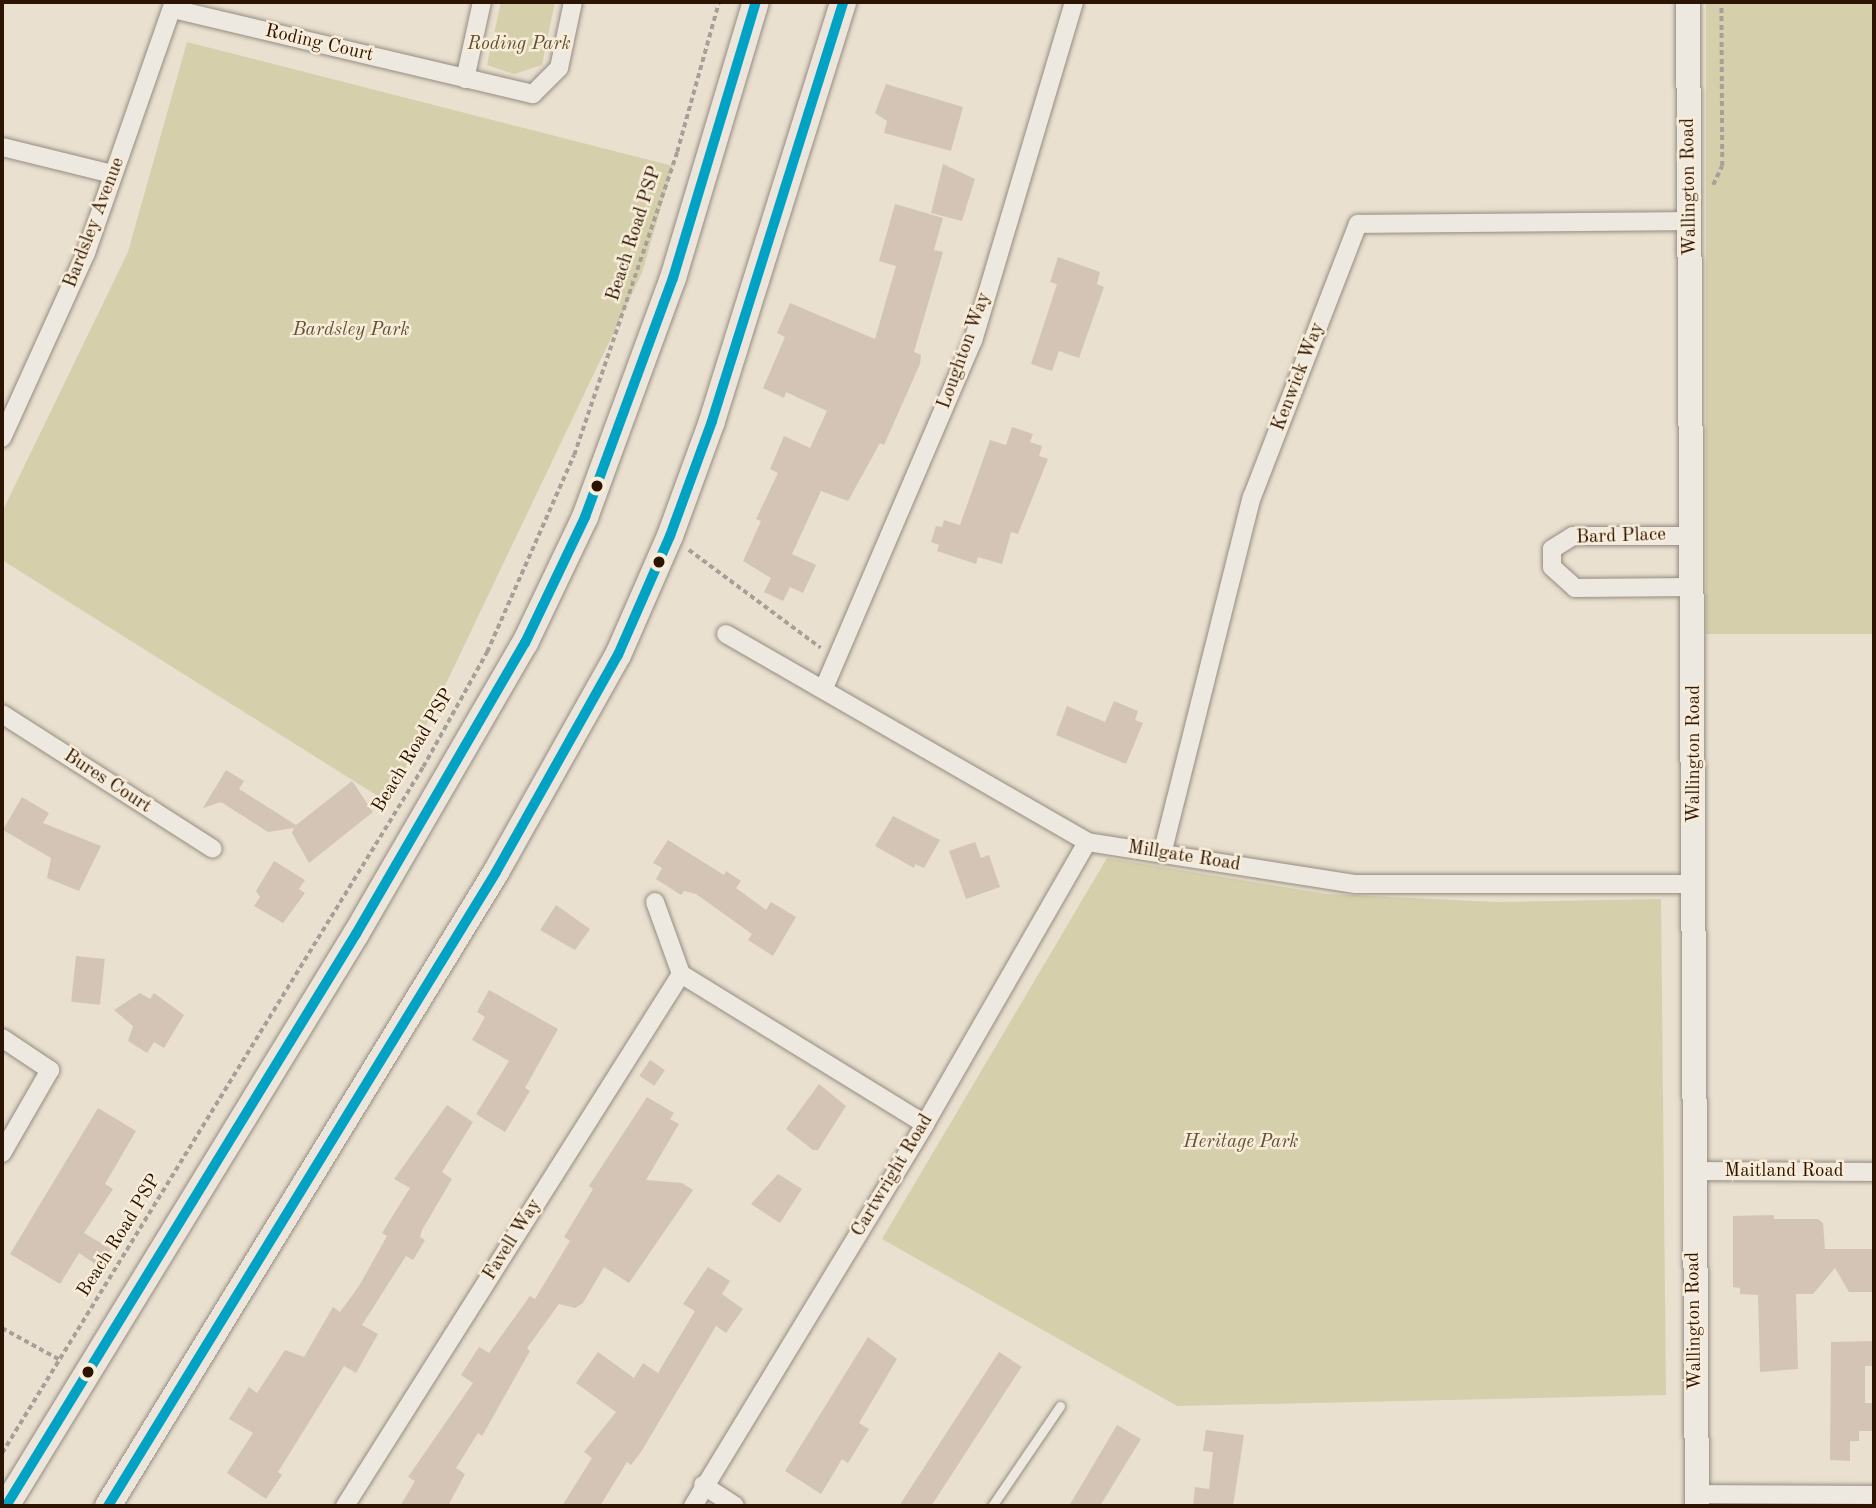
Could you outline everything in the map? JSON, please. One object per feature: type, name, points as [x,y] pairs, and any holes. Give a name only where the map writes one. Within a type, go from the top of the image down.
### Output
[{"type":"main road","points":[[6,1506],[356,934],[525,643],[585,517],[673,278],[756,2]]},
{"type":"main road","points":[[108,1506],[496,872],[618,655],[670,536],[742,331],[844,2]]},
{"type":"street","points":[[465,79],[482,2]]},
{"type":"street","name":"Roding Court","points":[[174,6],[533,94],[559,68],[573,2]]},
{"type":"street","name":"Loughton Way","points":[[824,688],[973,341],[1074,2]]},
{"type":"street","name":"Wallington Road","points":[[1688,2],[1696,884],[1693,1171],[1697,1500]]},
{"type":"street","name":"Bardsley Avenue","points":[[2,438],[86,253],[174,6]]},
{"type":"street","points":[[2,147],[113,174]]},
{"type":"street","name":"Kenwick Way","points":[[1162,854],[1252,496],[1358,224],[1690,221]]},
{"type":"street","name":"Bard Place","points":[[1693,536],[1573,536],[1552,549],[1552,567],[1575,588],[1694,587]]},
{"type":"street","name":"Millgate Road","points":[[726,634],[824,688],[1087,842],[1355,884],[1696,884]]},
{"type":"street","name":"Bures Court","points":[[2,715],[213,849]]},
{"type":"street","name":"Cartwright Road","points":[[692,1506],[925,1124],[1087,842]]},
{"type":"street","points":[[655,902],[681,974],[925,1124]]},
{"type":"street","name":"Favell Way","points":[[345,1506],[681,974]]},
{"type":"street","points":[[2,1038],[50,1070],[2,1153]]},
{"type":"street","name":"Maitland Road","points":[[1693,1171],[1874,1172]]},
{"type":"street","points":[[703,1485],[736,1506]]},
{"type":"street","points":[[1697,1500],[1874,1495]]},
{"type":"lane","points":[[992,1506],[1060,1406]]},
{"type":"path","name":"Beach Road PSP","points":[[2,1453],[423,767],[525,573],[574,455],[631,290],[677,152],[719,2]]},
{"type":"path","points":[[670,536],[837,660]]},
{"type":"path","points":[[2,1328],[60,1360]]},
{"type":"green space","name":"Roding Park","points":[[501,2],[555,2],[542,65],[514,74],[487,65]]},
{"type":"green space","points":[[1706,2],[1874,2],[1874,634],[1706,634]]},
{"type":"green space","name":"Bardsley Park","points":[[187,42],[673,166],[642,273],[389,803],[2,560],[2,512],[128,252]]},
{"type":"green space","name":"Heritage Park","points":[[1107,858],[1327,894],[1498,902],[1661,899],[1666,1395],[1177,1406],[882,1239]]},
{"type":"building","points":[[886,84],[963,107],[951,151],[884,133],[887,121],[875,113]]},
{"type":"building","points":[[943,164],[975,179],[962,221],[931,213]]},
{"type":"building","points":[[895,204],[943,218],[934,250],[943,252],[914,352],[921,355],[920,364],[884,445],[880,443],[848,501],[821,491],[792,554],[816,565],[803,593],[790,587],[783,601],[764,592],[771,578],[743,561],[761,521],[756,519],[778,473],[770,469],[784,436],[810,448],[827,411],[786,392],[784,398],[763,388],[785,337],[777,333],[790,303],[875,339],[896,266],[879,261]]},
{"type":"building","points":[[1058,257],[1100,272],[1097,284],[1104,287],[1079,358],[1059,351],[1052,371],[1031,364],[1057,284],[1050,282]]},
{"type":"building","points":[[1012,427],[1033,434],[1030,442],[1042,446],[1039,456],[1048,459],[1018,534],[1011,532],[1002,564],[978,557],[976,564],[937,551],[939,545],[931,542],[936,526],[942,527],[944,520],[960,525],[990,440],[1006,445]]},
{"type":"building","points":[[1114,701],[1138,711],[1135,720],[1143,723],[1126,764],[1056,735],[1067,706],[1105,722]]},
{"type":"building","points":[[226,770],[244,781],[239,789],[296,825],[352,781],[373,812],[309,863],[292,833],[294,828],[268,832],[221,802],[203,808]]},
{"type":"building","points":[[22,797],[49,813],[43,823],[101,846],[79,891],[47,878],[51,858],[3,830]]},
{"type":"building","points":[[893,816],[940,840],[924,868],[915,864],[914,868],[875,846]]},
{"type":"building","points":[[668,840],[724,875],[726,871],[741,881],[736,888],[766,910],[771,902],[796,917],[773,956],[748,940],[752,934],[696,894],[684,891],[681,895],[656,879],[662,868],[653,863]]},
{"type":"building","points":[[975,842],[981,858],[989,855],[1000,887],[966,899],[949,851]]},
{"type":"building","points":[[274,861],[305,880],[299,889],[305,893],[283,923],[254,906],[260,897],[256,891]]},
{"type":"building","points":[[556,905],[590,929],[575,950],[540,930]]},
{"type":"building","points":[[76,956],[105,959],[100,1005],[71,1002]]},
{"type":"building","points":[[489,990],[558,1029],[525,1088],[530,1091],[505,1132],[476,1114],[509,1061],[472,1040],[485,1017],[477,1012]]},
{"type":"building","points":[[140,993],[150,999],[154,993],[184,1015],[164,1048],[154,1042],[147,1053],[128,1041],[133,1026],[114,1010]]},
{"type":"building","points":[[650,1060],[665,1070],[654,1086],[639,1076]]},
{"type":"building","points":[[819,1084],[846,1106],[818,1150],[813,1150],[786,1129]]},
{"type":"building","points":[[647,1097],[674,1113],[670,1119],[679,1124],[646,1180],[682,1183],[693,1190],[629,1283],[604,1267],[583,1303],[575,1308],[559,1304],[527,1348],[530,1351],[482,1436],[478,1433],[456,1468],[465,1474],[448,1506],[400,1506],[415,1481],[408,1477],[473,1383],[461,1375],[479,1347],[489,1353],[530,1296],[535,1299],[570,1241],[564,1237],[593,1189],[589,1186]]},
{"type":"building","points":[[447,1105],[473,1122],[442,1172],[452,1179],[422,1230],[420,1237],[425,1240],[413,1260],[406,1256],[362,1325],[378,1334],[356,1373],[344,1366],[278,1472],[282,1475],[266,1499],[227,1473],[253,1433],[229,1419],[249,1387],[257,1393],[285,1350],[304,1357],[333,1307],[340,1312],[359,1286],[387,1236],[382,1233],[410,1188],[394,1179]]},
{"type":"building","points":[[98,1108],[136,1131],[105,1184],[113,1189],[84,1233],[111,1249],[100,1267],[79,1253],[60,1284],[10,1254]]},
{"type":"building","points":[[778,1174],[802,1189],[780,1223],[751,1204]]},
{"type":"building","points":[[1774,1215],[1774,1219],[1818,1219],[1823,1223],[1825,1249],[1874,1249],[1874,1292],[1849,1292],[1835,1268],[1813,1294],[1796,1294],[1798,1369],[1760,1372],[1758,1295],[1740,1294],[1740,1288],[1733,1287],[1733,1216]]},
{"type":"building","points":[[708,1267],[730,1281],[722,1294],[743,1309],[726,1333],[716,1326],[641,1452],[631,1465],[627,1462],[600,1506],[562,1506],[592,1458],[584,1452],[616,1412],[576,1383],[598,1352],[634,1378],[643,1363],[658,1373],[695,1311],[683,1304]]},
{"type":"building","points":[[868,1337],[897,1359],[859,1423],[869,1429],[848,1463],[842,1459],[821,1494],[785,1471]]},
{"type":"building","points":[[1874,1341],[1874,1366],[1865,1366],[1865,1403],[1874,1403],[1874,1431],[1859,1431],[1859,1441],[1850,1441],[1850,1461],[1830,1460],[1831,1342]]},
{"type":"building","points":[[999,1352],[1022,1367],[931,1506],[900,1504]]},
{"type":"building","points":[[1117,1425],[1141,1439],[1100,1506],[1069,1506]]},
{"type":"building","points":[[1206,1430],[1244,1435],[1233,1506],[1193,1506],[1195,1487],[1209,1489],[1213,1452],[1203,1451]]},
{"type":"transit line","points":[[6,1506],[356,934],[525,643],[585,517],[673,278],[756,2]]},
{"type":"transit line","points":[[108,1506],[496,872],[618,655],[670,536],[712,421],[843,2]]}]
